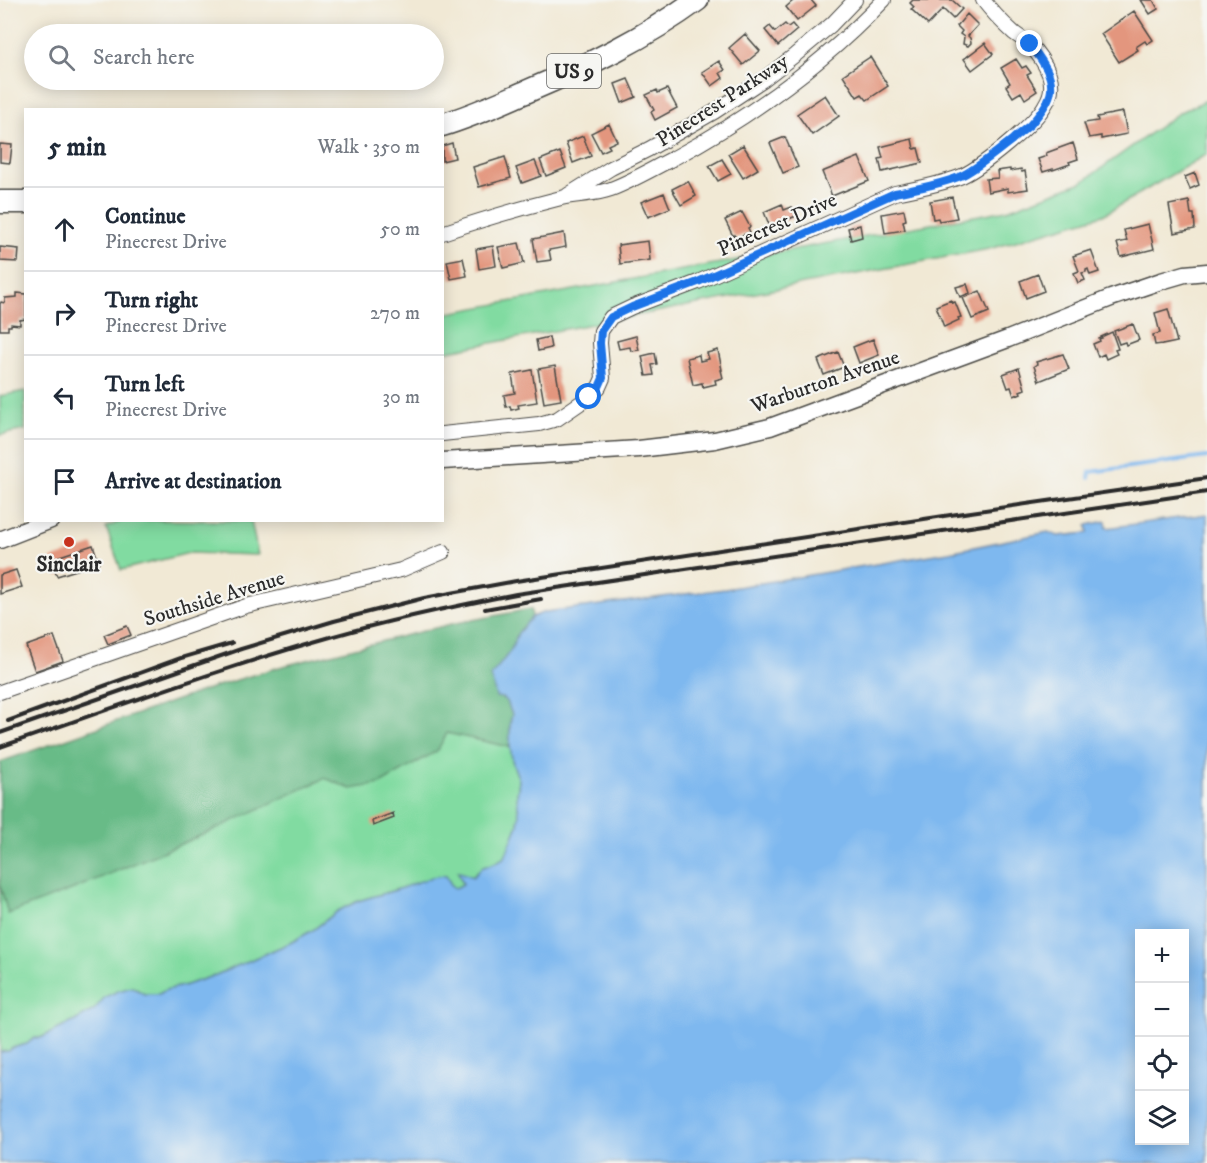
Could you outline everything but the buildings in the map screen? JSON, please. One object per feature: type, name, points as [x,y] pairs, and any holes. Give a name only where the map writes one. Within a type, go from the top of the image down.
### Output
[{"type":"main road","name":"US 9","points":[[444,124],[498,104],[585,66],[641,36],[697,0]]},
{"type":"main road","points":[[0,202],[24,202]]},
{"type":"street","name":"Pinecrest Parkway","points":[[563,198],[611,168],[714,112],[764,79],[831,25],[855,0]]},
{"type":"street","name":"Pinecrest Parkway","points":[[444,232],[563,198],[609,190],[634,179],[699,144],[783,89],[833,49],[884,0]]},
{"type":"street","name":"Pinecrest Drive","points":[[444,434],[539,424],[557,419],[589,397],[599,387],[603,378],[601,331],[611,317],[698,282],[895,193],[926,187],[962,175],[1030,125],[1045,105],[1051,90],[1049,75],[1030,44],[993,13],[983,0]]},
{"type":"street","points":[[764,79],[775,94]]},
{"type":"street","name":"Warburton Avenue","points":[[444,461],[639,449],[715,440],[770,427],[1111,298],[1185,274],[1207,272]]},
{"type":"street","points":[[0,540],[46,522]]},
{"type":"street","name":"Southside Avenue","points":[[0,692],[246,606],[401,570],[443,552]]},
{"type":"green space","points":[[1207,100],[1207,154],[1103,215],[989,249],[444,352],[444,314],[1007,210],[1082,182],[1180,112]]},
{"type":"green space","points":[[24,391],[24,430],[0,435],[0,396]]},
{"type":"green space","points":[[120,522],[251,522],[258,555],[189,553],[121,570],[106,527]]},
{"type":"green space","points":[[531,609],[532,617],[518,633],[511,650],[491,677],[502,698],[507,701],[512,715],[510,747],[447,733],[437,751],[380,784],[351,789],[325,778],[207,833],[8,914],[0,885],[0,762],[214,687],[279,667],[451,624]]},
{"type":"green space","points":[[447,733],[510,747],[519,780],[517,796],[519,815],[518,825],[505,857],[481,868],[472,877],[458,872],[463,884],[456,888],[452,887],[446,875],[358,901],[338,911],[313,930],[290,943],[216,975],[159,994],[144,994],[133,987],[118,991],[105,997],[94,1010],[75,1021],[40,1038],[34,1038],[27,1044],[0,1052],[0,885],[8,913],[326,778],[351,789]]},
{"type":"water","points":[[1207,514],[1207,1163],[0,1163],[0,1052],[27,1044],[34,1038],[41,1038],[75,1021],[94,1010],[105,997],[118,991],[132,987],[144,994],[159,994],[216,975],[290,943],[313,930],[338,911],[358,901],[432,877],[446,875],[452,887],[456,888],[463,884],[458,871],[473,877],[481,868],[505,857],[518,825],[519,780],[510,747],[512,715],[507,701],[496,697],[491,676],[511,650],[518,633],[532,617],[545,612],[725,589],[949,552],[1048,532],[1058,536],[1088,533],[1087,525],[1106,521],[1107,528]]},
{"type":"waterway","points":[[1089,478],[1090,472],[1207,457]]},
{"type":"railway","points":[[0,733],[241,649],[334,621],[424,598],[516,581],[1207,478]]},
{"type":"railway","points":[[0,747],[292,648],[379,624],[470,603],[516,594],[1207,492]]},
{"type":"railway","points":[[485,609],[541,599]]},
{"type":"railway","points":[[8,721],[181,658],[232,643]]},
{"type":"place","name":"Sinclair","points":[[69,542]]},
{"type":"route","points":[[589,397],[599,387],[603,378],[601,331],[611,317],[698,282],[895,193],[926,187],[962,175],[1007,144],[1030,125],[1045,105],[1051,90],[1049,75],[1030,44]]}]
